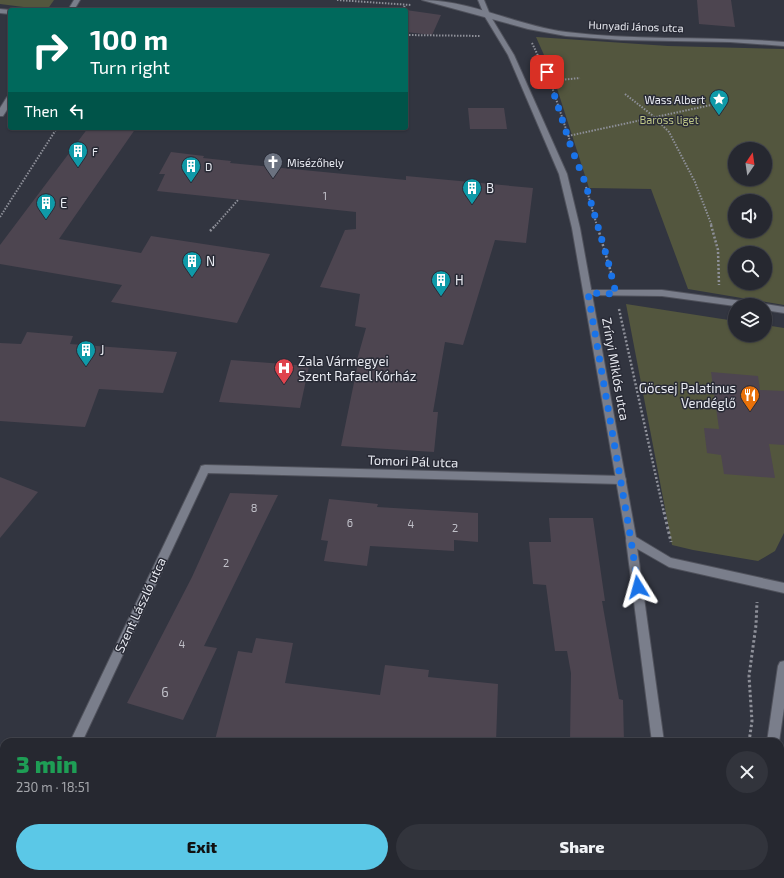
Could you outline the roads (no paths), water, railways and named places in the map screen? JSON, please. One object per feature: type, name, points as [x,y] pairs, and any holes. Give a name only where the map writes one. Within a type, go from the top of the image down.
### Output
[{"type":"street","name":"Hunyadi János utca","points":[[425,0],[447,4],[488,17],[533,28],[566,34],[784,44]]},
{"type":"street","name":"Zrínyi Miklós utca","points":[[481,0],[488,17],[511,55],[563,174],[576,228],[631,540],[657,738]]},
{"type":"street","points":[[0,114],[8,102]]},
{"type":"street","points":[[588,293],[662,293],[728,302]]},
{"type":"street","points":[[772,308],[784,310]]},
{"type":"street","name":"Tomori Pál utca","points":[[205,469],[621,480]]},
{"type":"street","name":"Szent László utca","points":[[78,738],[205,469]]},
{"type":"street","points":[[631,540],[669,562],[784,588]]},
{"type":"street","points":[[774,738],[784,666]]},
{"type":"place","name":"Wass Albert","points":[[719,116]]},
{"type":"place","name":"F","points":[[78,168]]},
{"type":"place","name":"Misézőhely","points":[[273,179]]},
{"type":"place","name":"D","points":[[191,183]]},
{"type":"place","name":"B","points":[[472,205]]},
{"type":"place","name":"E","points":[[46,220]]},
{"type":"place","name":"N","points":[[192,278]]},
{"type":"place","name":"H","points":[[441,297]]},
{"type":"place","name":"J","points":[[86,367]]},
{"type":"place","name":"Zala Vármegyei Szent Rafael Kórház","points":[[284,385]]},
{"type":"place","name":"Göcsej Palatinus Vendéglő","points":[[750,412]]},
{"type":"park label","name":"Baross liget","points":[[669,119]]}]
